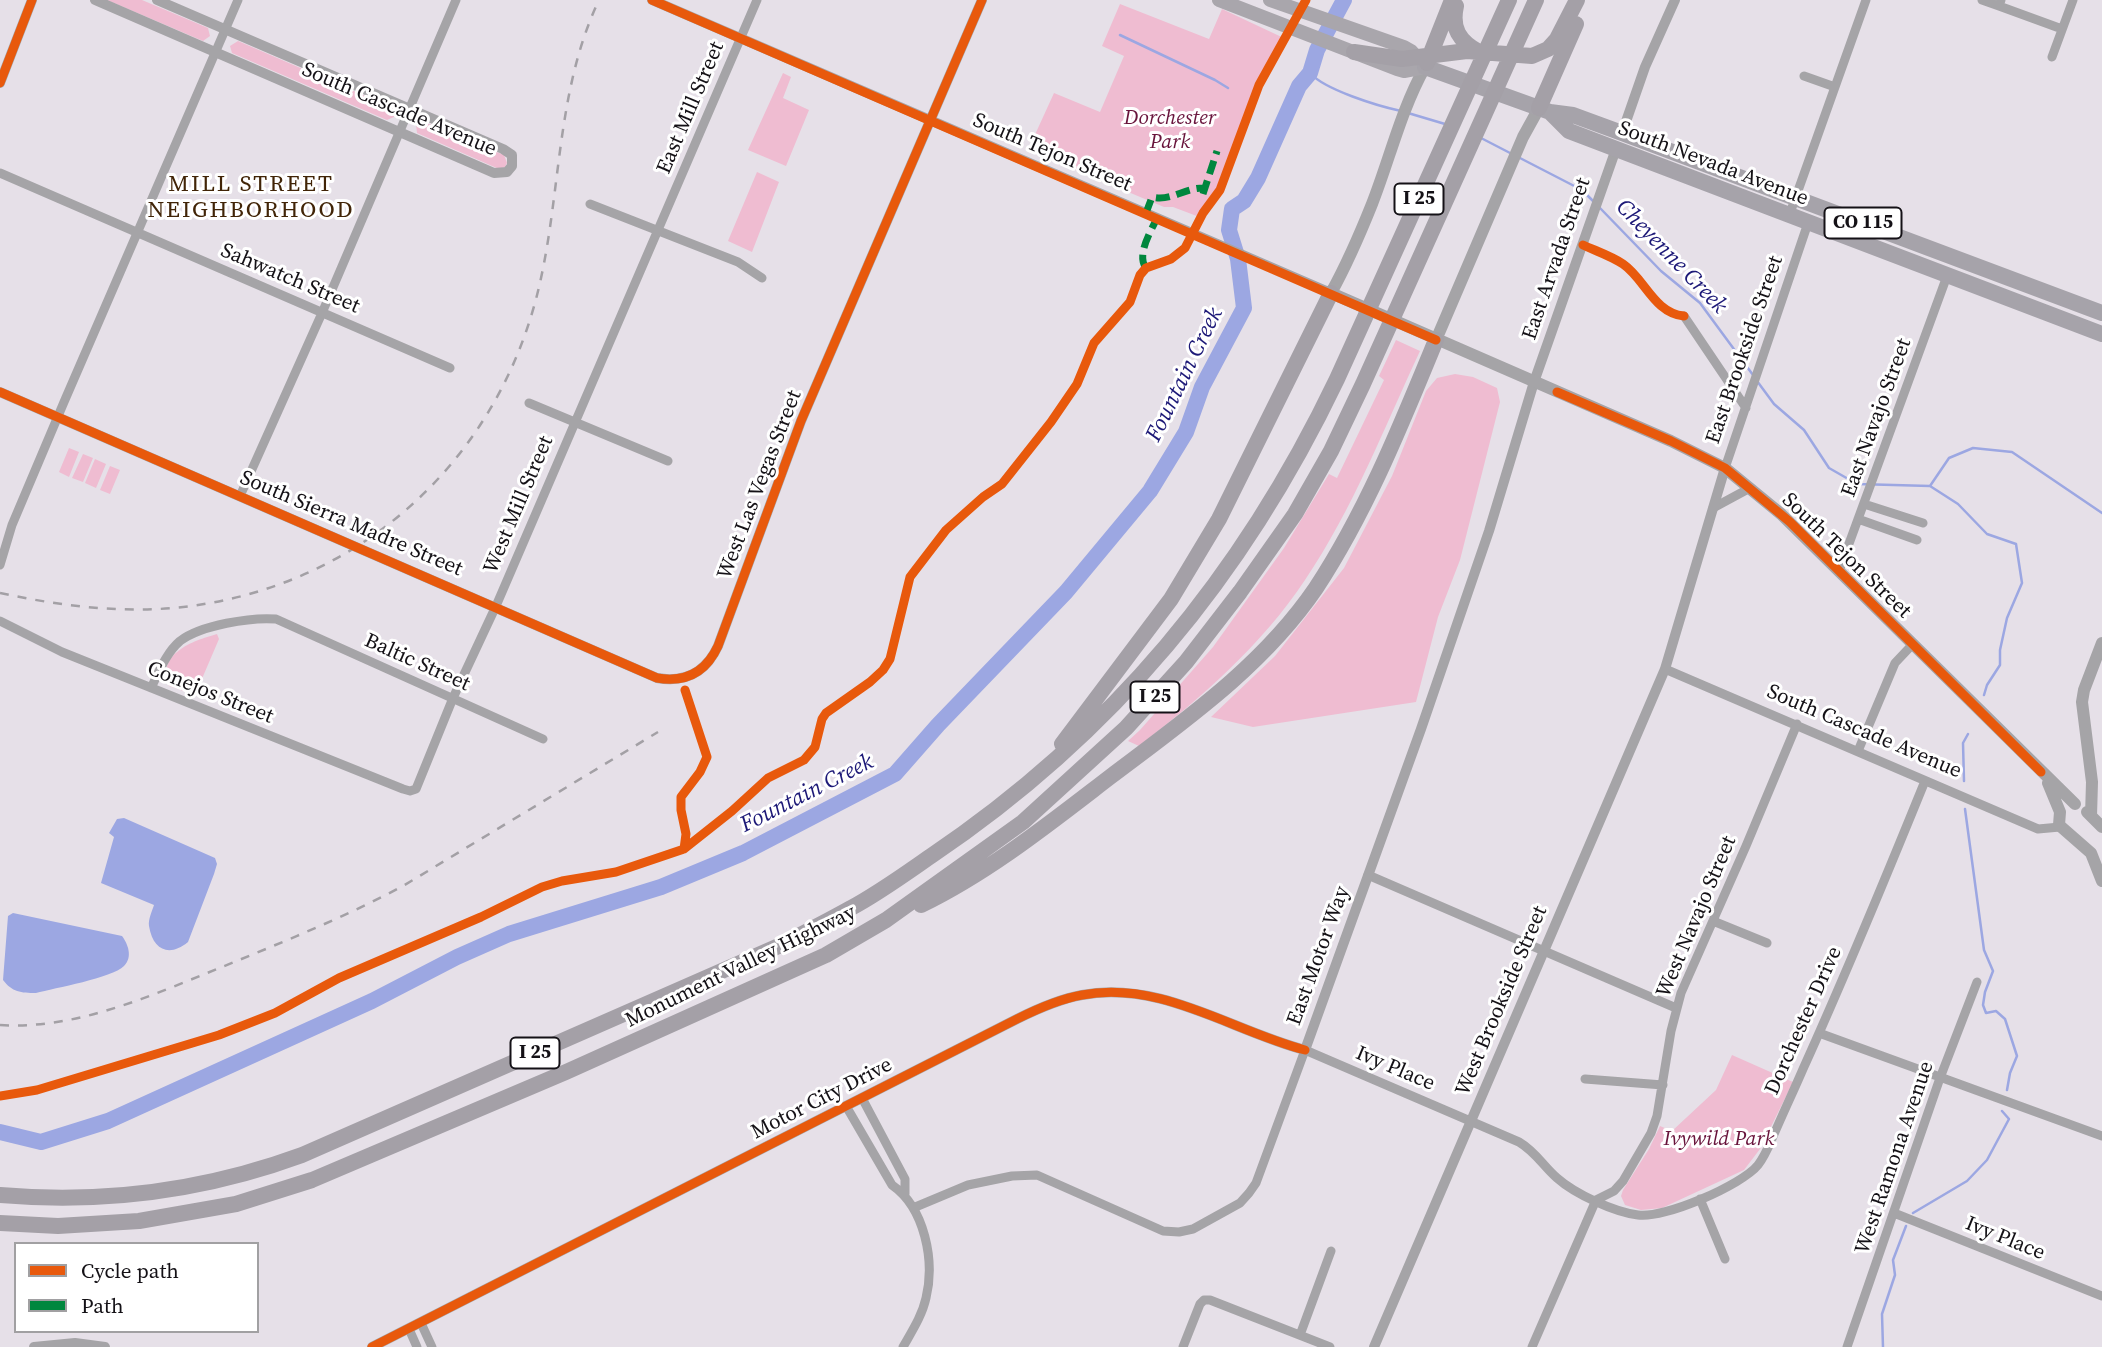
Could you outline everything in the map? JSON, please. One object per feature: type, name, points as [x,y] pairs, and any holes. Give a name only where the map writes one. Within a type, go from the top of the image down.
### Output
[{"type":"highway","points":[[1424,60],[1452,0]]},
{"type":"highway","points":[[1458,0],[1454,26],[1467,46],[1481,53]]},
{"type":"highway","name":"Monument Valley Highway","points":[[0,1195],[110,1198],[161,1192],[230,1178],[302,1155],[793,939],[853,907],[975,827],[1083,736],[1138,679],[1173,640],[1214,587],[1273,501],[1337,379],[1509,0]]},
{"type":"highway","name":"Monument Valley Highway","points":[[0,1223],[58,1226],[139,1221],[236,1204],[292,1188],[529,1088],[826,955],[930,890],[1023,821],[1126,728],[1186,662],[1295,514],[1331,451],[1363,384],[1536,0]]},
{"type":"highway","points":[[1354,52],[1424,60],[1457,52],[1524,57],[1539,54],[1557,39],[1577,0]]},
{"type":"highway","points":[[1545,110],[1586,0]]},
{"type":"highway","name":"South Nevada Avenue","points":[[1424,60],[1545,110],[1573,115],[2102,313]]},
{"type":"highway","name":"South Nevada Avenue","points":[[1545,110],[1569,131],[2102,334]]},
{"type":"highway","points":[[1888,253],[1903,248],[1934,260],[1940,260],[1944,253]]},
{"type":"highway","points":[[1947,275],[1964,270],[1982,277],[2001,274]]},
{"type":"highway","points":[[1026,786],[1100,695],[1181,583],[1219,519],[1331,293]]},
{"type":"highway","points":[[863,934],[938,897],[1019,846],[1212,700],[1268,647],[1315,589],[1350,533],[1378,477],[1436,340]]},
{"type":"main road","points":[[1219,0],[1354,52]]},
{"type":"main road","points":[[1270,0],[1400,58]]},
{"type":"main road","points":[[1331,293],[1373,202],[1424,60]]},
{"type":"main road","points":[[1436,340],[1523,137],[1545,110]]},
{"type":"main road","name":"South Tejon Street","points":[[1331,293],[1671,441],[1726,468],[1781,514],[2041,772],[2102,827]]},
{"type":"main road","points":[[2091,816],[2095,761],[2082,702],[2102,643]]},
{"type":"main road","points":[[2041,772],[2053,790],[2060,812],[2054,828],[2098,852],[2102,869]]},
{"type":"main road","points":[[2060,812],[2071,804],[2076,804],[2092,782]]},
{"type":"main road","points":[[2098,852],[2102,881]]},
{"type":"street","points":[[0,83],[32,0]]},
{"type":"street","name":"South Cascade Avenue","points":[[95,0],[494,173],[507,172],[512,166],[512,155],[503,149],[157,0]]},
{"type":"street","points":[[0,565],[12,526],[58,416],[238,0]]},
{"type":"street","points":[[240,496],[322,313],[456,0]]},
{"type":"street","name":"South Tejon Street","points":[[652,0],[1331,293]]},
{"type":"street","name":"East Mill Street","points":[[658,229],[757,0]]},
{"type":"street","name":"West Las Vegas Street","points":[[690,676],[705,668],[718,646],[800,421],[982,0]]},
{"type":"street","points":[[1622,133],[1645,67],[1675,0]]},
{"type":"street","points":[[1789,216],[1866,0]]},
{"type":"street","points":[[1982,0],[2000,3],[2062,29]]},
{"type":"street","points":[[2052,57],[2073,0]]},
{"type":"street","points":[[1804,76],[1835,87]]},
{"type":"street","name":"East Arvada Street","points":[[1534,382],[1616,149]]},
{"type":"street","name":"Sahwatch Street","points":[[0,173],[450,368]]},
{"type":"street","points":[[590,204],[738,262],[762,278]]},
{"type":"street","name":"East Brookside Street","points":[[1665,669],[1713,508],[1814,205]]},
{"type":"street","name":"West Mill Street","points":[[410,791],[416,789],[420,780],[453,698],[496,606],[658,229]]},
{"type":"street","name":"East Navajo Street","points":[[1839,571],[1947,275]]},
{"type":"street","points":[[1684,316],[1746,408]]},
{"type":"street","name":"East Motor Way","points":[[913,1208],[968,1185],[1012,1176],[1037,1175],[1163,1231],[1192,1229],[1241,1203],[1256,1183],[1368,875],[1489,531],[1534,382]]},
{"type":"street","name":"South Sierra Madre Street","points":[[0,391],[657,678],[670,680],[690,676]]},
{"type":"street","points":[[529,403],[668,461]]},
{"type":"street","points":[[1713,508],[1750,488]]},
{"type":"street","points":[[1864,504],[1923,523]]},
{"type":"street","points":[[1858,519],[1917,540]]},
{"type":"street","name":"Baltic Street","points":[[151,688],[172,650],[191,635],[246,620],[276,619],[543,739]]},
{"type":"street","name":"Conejos Street","points":[[0,621],[62,652],[410,791]]},
{"type":"street","points":[[1858,751],[1895,663],[1912,645]]},
{"type":"street","name":"South Cascade Avenue","points":[[1665,669],[2038,829],[2054,828]]},
{"type":"street","name":"West Brookside Street","points":[[1374,1347],[1665,669]]},
{"type":"street","name":"West Navajo Street","points":[[1532,1347],[1596,1200],[1614,1191],[1641,1152],[1657,1116],[1676,1007],[1797,724]]},
{"type":"street","name":"Dorchester Drive","points":[[1472,1121],[1530,1148],[1565,1185],[1632,1214],[1659,1214],[1700,1199],[1744,1178],[1763,1158],[1926,781]]},
{"type":"street","points":[[1368,875],[1676,1007]]},
{"type":"street","points":[[1713,920],[1767,943]]},
{"type":"street","name":"West Ramona Avenue","points":[[1847,1347],[1940,1078],[1977,982]]},
{"type":"street","name":"Motor City Drive","points":[[372,1347],[1024,1016],[1063,1000],[1114,992],[1153,996],[1279,1043],[1305,1050]]},
{"type":"street","points":[[1819,1033],[2102,1136]]},
{"type":"street","name":"Ivy Place","points":[[1305,1050],[1472,1121]]},
{"type":"street","points":[[1585,1079],[1664,1085]]},
{"type":"street","points":[[862,1098],[905,1179],[905,1194]]},
{"type":"street","points":[[846,1106],[892,1185],[905,1194],[926,1243],[929,1275],[926,1300],[903,1347]]},
{"type":"street","points":[[1700,1199],[1725,1259]]},
{"type":"street","name":"Ivy Place","points":[[1894,1213],[2102,1296]]},
{"type":"street","points":[[1300,1335],[1331,1251]]},
{"type":"street","points":[[1183,1347],[1204,1300],[1214,1301],[1330,1347]]},
{"type":"street","points":[[421,1323],[432,1347]]},
{"type":"street","points":[[409,1329],[418,1347]]},
{"type":"street","points":[[34,1347],[75,1343],[105,1347]]},
{"type":"green space","points":[[107,0],[142,0],[208,28],[210,36],[203,41]]},
{"type":"green space","name":"Dorchester Park","points":[[1120,4],[1209,39],[1222,9],[1288,40],[1262,87],[1225,188],[1202,218],[1173,207],[1164,207],[1028,150],[1054,93],[1100,112],[1124,56],[1102,46]]},
{"type":"green space","points":[[238,41],[393,108],[394,117],[387,120],[232,53],[230,46]]},
{"type":"green space","points":[[783,73],[791,77],[783,98],[809,110],[786,166],[748,150]]},
{"type":"green space","points":[[419,121],[504,155],[507,163],[505,167],[499,169],[417,133],[416,124]]},
{"type":"green space","points":[[757,172],[779,182],[752,252],[728,241]]},
{"type":"green space","points":[[1396,340],[1420,351],[1353,497],[1305,580],[1270,627],[1229,670],[1139,746],[1128,741],[1213,647],[1284,548],[1329,474],[1337,478],[1384,380],[1379,376]]},
{"type":"green space","points":[[1455,374],[1473,377],[1497,388],[1500,402],[1460,560],[1438,617],[1416,702],[1253,727],[1211,717],[1275,656],[1344,568],[1392,476],[1426,391],[1437,378]]},
{"type":"green space","points":[[69,448],[79,452],[69,477],[59,472]]},
{"type":"green space","points":[[83,454],[93,458],[83,482],[72,478]]},
{"type":"green space","points":[[95,459],[106,464],[96,488],[85,483]]},
{"type":"green space","points":[[110,466],[120,470],[110,494],[100,490]]},
{"type":"green space","points":[[217,634],[219,639],[195,695],[169,686],[166,675],[172,657],[187,645]]},
{"type":"green space","name":"Ivywild Park","points":[[1732,1055],[1793,1082],[1760,1149],[1744,1170],[1662,1208],[1641,1210],[1625,1205],[1621,1196],[1623,1190],[1660,1126],[1672,1131],[1716,1090]]},
{"type":"water","points":[[124,818],[215,858],[217,864],[214,874],[188,942],[181,947],[163,949],[154,941],[149,921],[154,905],[101,883],[114,837],[109,833],[117,819]]},
{"type":"water","points":[[13,913],[122,936],[128,947],[127,962],[118,970],[96,978],[36,993],[17,991],[3,980],[8,916]]},
{"type":"waterway","name":"Fountain Creek","points":[[0,1132],[41,1142],[108,1121],[372,1001],[457,957],[509,934],[661,887],[743,853],[895,774],[938,725],[1066,592],[1150,491],[1186,432],[1202,387],[1244,308],[1238,259],[1229,230],[1232,209],[1244,201],[1258,178],[1299,86],[1310,73],[1317,50],[1344,0]]},
{"type":"waterway","points":[[1120,35],[1228,88]]},
{"type":"waterway","name":"Cheyenne Creek","points":[[1310,73],[1339,91],[1401,111]]},
{"type":"waterway","name":"Cheyenne Creek","points":[[1408,113],[1445,124]]},
{"type":"waterway","name":"Cheyenne Creek","points":[[1481,138],[1512,154]]},
{"type":"waterway","name":"Cheyenne Creek","points":[[1518,157],[1582,190],[1593,201]]},
{"type":"waterway","name":"Cheyenne Creek","points":[[1600,208],[1661,271],[1700,303],[1753,375]]},
{"type":"waterway","name":"Cheyenne Creek","points":[[1757,381],[1774,404],[1804,430],[1829,468],[1857,484],[1930,486],[1949,458],[1973,448],[2012,452],[2102,513]]},
{"type":"waterway","points":[[1930,486],[1958,504],[1987,534],[2016,544],[2022,583],[2007,618],[2000,650],[2000,665],[1984,695]]},
{"type":"waterway","points":[[1964,781],[1963,743],[1968,734]]},
{"type":"waterway","points":[[1965,809],[1984,950],[1993,971],[1983,1005],[1986,1013],[1996,1011],[2005,1019],[2017,1056],[2007,1090]]},
{"type":"waterway","points":[[1913,1213],[1967,1181],[1987,1160],[2009,1119],[2002,1111]]},
{"type":"waterway","points":[[1883,1347],[1882,1314],[1895,1275],[1893,1260],[1906,1226]]},
{"type":"railway","points":[[0,593],[108,609],[173,608],[238,597],[298,577],[354,548],[404,512],[448,468],[485,417],[515,361],[536,299],[544,262],[566,110],[574,73],[584,36],[599,0]]},
{"type":"railway","points":[[0,1025],[57,1022],[114,1008],[169,989],[336,919],[403,886],[658,732]]},
{"type":"marked path","points":[[1203,194],[1217,151]]},
{"type":"marked path","points":[[1146,213],[1152,197],[1165,198],[1203,188]]},
{"type":"marked path","points":[[1146,268],[1143,263],[1144,250],[1157,218]]},
{"type":"cycle path","points":[[0,83],[32,0]]},
{"type":"cycle path","points":[[652,0],[1436,340]]},
{"type":"cycle path","points":[[0,392],[657,678],[677,679],[694,674],[707,663],[718,646],[801,421],[982,0]]},
{"type":"cycle path","points":[[0,1096],[37,1090],[219,1035],[275,1013],[339,978],[481,917],[542,887],[616,872],[684,849],[768,778],[804,760],[815,747],[826,713],[870,682],[890,659],[910,577],[946,530],[1002,484],[1051,422],[1077,384],[1094,343],[1130,302],[1140,275],[1146,268],[1171,259],[1185,248],[1203,213],[1220,190],[1259,85],[1306,0]]},
{"type":"cycle path","points":[[1583,245],[1623,264],[1665,309],[1684,316]]},
{"type":"cycle path","points":[[1557,392],[1671,441],[1725,468],[1790,522],[2041,772]]},
{"type":"cycle path","points":[[684,849],[686,834],[681,797],[700,772],[707,757],[685,690]]},
{"type":"cycle path","points":[[372,1347],[1017,1019],[1065,999],[1111,992],[1140,995],[1196,1010],[1305,1050]]},
{"type":"district","name":"MILL STREET NEIGHBORHOOD","points":[[251,198]]}]
